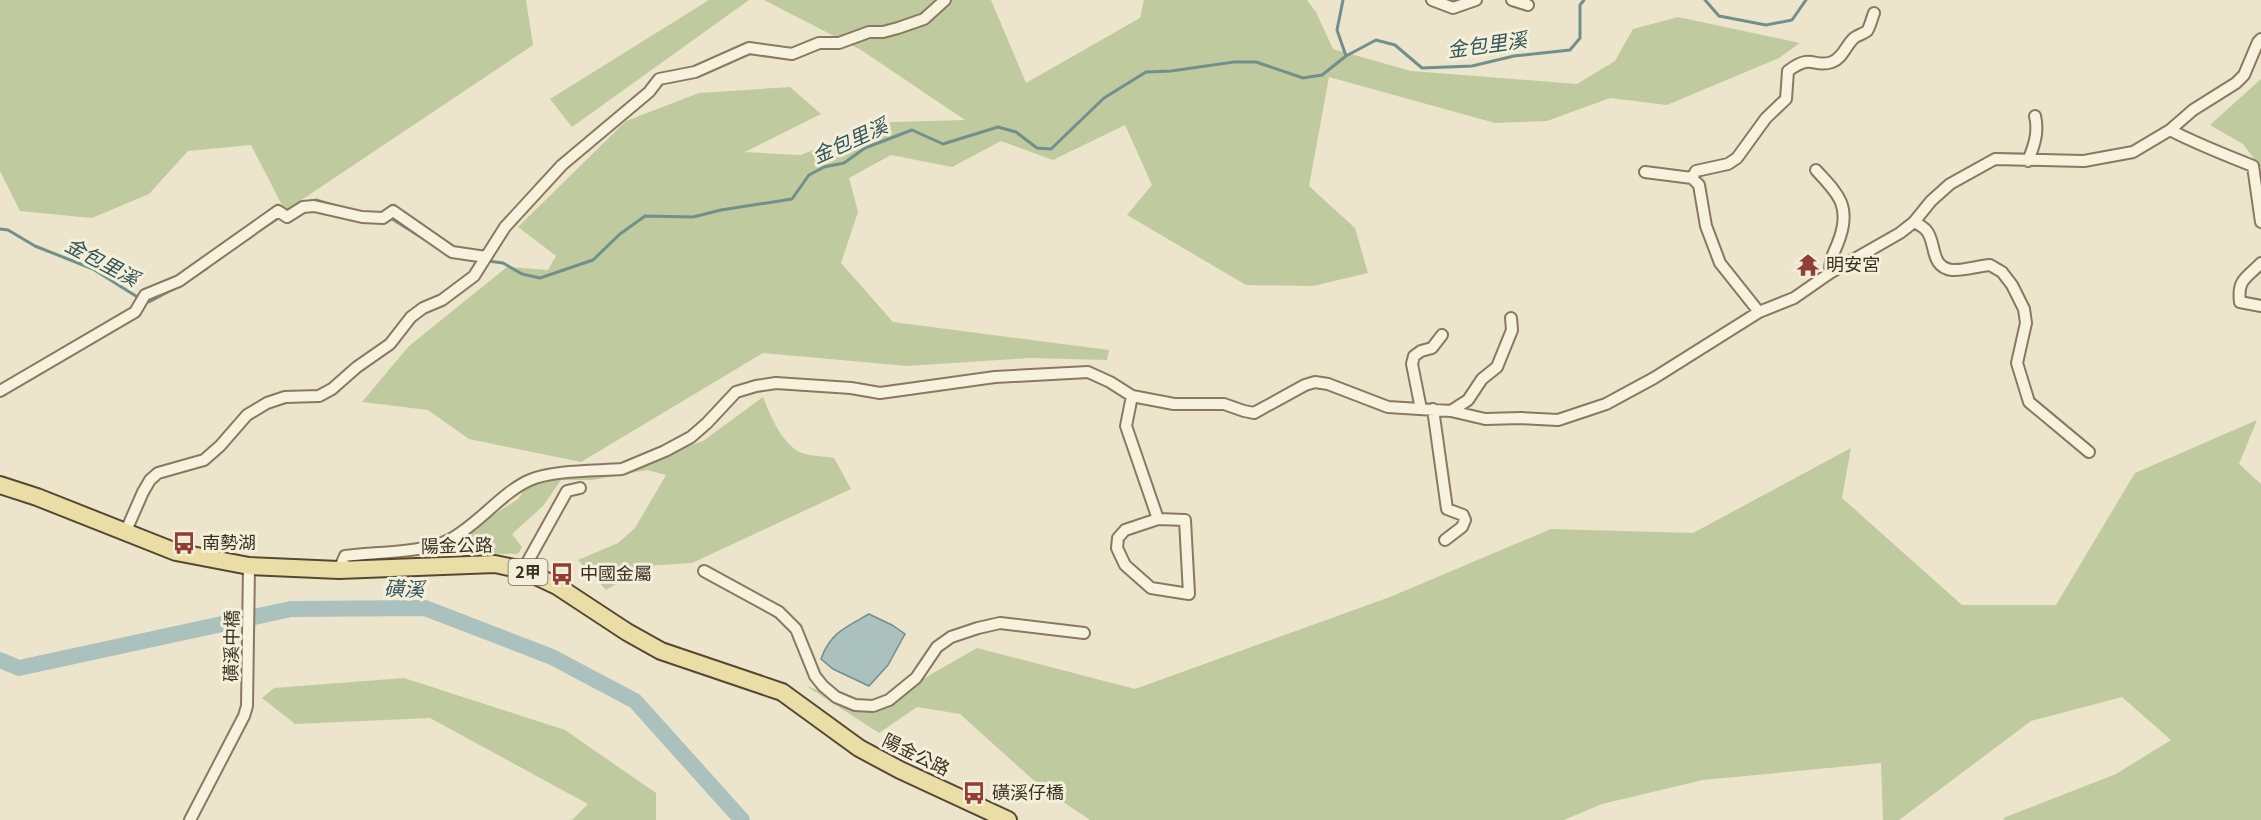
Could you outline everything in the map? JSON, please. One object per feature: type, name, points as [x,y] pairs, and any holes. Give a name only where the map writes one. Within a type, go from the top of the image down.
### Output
[{"type":"main road","name":"陽金公路","points":[[0,485],[37,497],[176,552],[249,566],[339,570],[495,564],[524,570],[556,586],[661,651],[782,692],[859,748],[900,770],[1008,820]]},
{"type":"street","points":[[125,533],[143,492],[158,472],[204,460],[220,446],[247,415],[267,403],[285,397],[319,396],[332,389],[357,367],[390,344],[411,317],[423,308],[441,300],[474,276],[505,227],[562,165],[649,92],[659,79],[695,72],[749,48],[792,54],[819,43],[839,43],[869,32],[883,32],[898,28],[924,19],[945,0]]},
{"type":"street","points":[[1432,0],[1453,8],[1476,0]]},
{"type":"street","points":[[1512,0],[1528,5]]},
{"type":"street","points":[[1692,178],[1696,171],[1728,164],[1737,158],[1766,118],[1786,99],[1788,71],[1800,62],[1808,60],[1834,62],[1854,38],[1868,30],[1874,13]]},
{"type":"street","points":[[339,570],[345,556],[410,550],[447,542],[470,527],[519,486],[541,476],[622,469],[632,466],[691,437],[736,392],[756,386],[787,383],[851,388],[880,393],[996,377],[1088,372],[1132,396],[1174,404],[1224,404],[1254,412],[1315,382],[1328,384],[1388,406],[1450,411],[1485,419],[1558,420],[1605,404],[1654,378],[1759,312],[1794,298],[1830,273],[1900,233],[1914,222],[1931,201],[1950,184],[1995,159],[2084,161],[2133,152],[2170,130],[2193,110],[2236,83],[2244,75],[2261,39]]},
{"type":"street","points":[[2028,161],[2036,142],[2036,116]]},
{"type":"street","points":[[2170,130],[2201,147],[2219,151],[2253,166],[2261,175]]},
{"type":"street","points":[[2253,166],[2261,222]]},
{"type":"street","points":[[1816,170],[1842,201],[1842,228],[1840,238],[1830,258],[1830,273]]},
{"type":"street","points":[[1645,172],[1692,178],[1699,185],[1706,226],[1720,263],[1759,312]]},
{"type":"street","points":[[0,391],[135,312],[143,300],[179,281],[278,211],[287,217],[303,207],[314,206],[362,217],[386,215],[393,211],[452,252],[483,262]]},
{"type":"street","points":[[1914,222],[1926,229],[1934,256],[1942,266],[1952,270],[1990,265],[2001,272],[2012,285],[2026,317],[2017,363],[2029,402],[2089,452]]},
{"type":"street","points":[[2261,263],[2244,279],[2238,289],[2240,302],[2261,306]]},
{"type":"street","points":[[1450,411],[1468,400],[1482,379],[1497,367],[1512,330],[1511,318]]},
{"type":"street","points":[[1421,409],[1412,364],[1414,356],[1432,348],[1442,335]]},
{"type":"street","points":[[1132,396],[1126,426],[1158,519]]},
{"type":"street","points":[[1433,409],[1447,509],[1463,515],[1465,520],[1462,527],[1445,540]]},
{"type":"street","points":[[524,570],[567,491],[580,488]]},
{"type":"street","points":[[1158,519],[1185,520],[1189,594],[1151,588],[1125,565],[1117,548],[1118,538],[1125,530],[1158,519]]},
{"type":"street","name":"磺溪中橋","points":[[190,820],[247,706],[249,566]]},
{"type":"street","points":[[704,571],[779,612],[796,629],[815,676],[823,686],[836,697],[855,705],[873,706],[889,700],[916,678],[937,647],[951,637],[978,628],[1000,624],[1084,633]]},
{"type":"green space","points":[[0,0],[526,0],[533,45],[285,211],[251,145],[188,151],[149,194],[92,218],[20,211],[0,171]]},
{"type":"green space","points":[[709,0],[749,0],[572,127],[550,99]]},
{"type":"green space","points":[[764,0],[991,0],[1026,83],[1140,18],[1144,0],[1307,0],[1316,12],[1333,49],[1411,71],[1577,84],[1615,61],[1633,29],[1678,17],[1800,43],[1779,58],[1667,105],[1610,98],[1547,121],[1495,123],[1329,77],[1309,186],[1355,228],[1368,273],[1313,286],[1246,285],[1127,215],[1152,185],[1125,125],[1053,160],[1001,141],[952,167],[891,155],[849,178],[858,212],[841,263],[893,322],[1109,350],[1107,360],[1030,358],[907,366],[763,353],[581,462],[469,439],[428,410],[362,402],[409,346],[507,267],[548,270],[556,256],[518,227],[626,121],[699,93],[790,87],[821,114],[745,152],[800,155],[892,122],[965,120],[861,50]]},
{"type":"green space","points":[[2261,79],[2261,168],[2243,144],[2210,125]]},
{"type":"green space","points":[[763,397],[785,440],[804,454],[834,458],[851,489],[692,563],[646,566],[606,590],[578,560],[618,543],[635,528],[666,475],[647,470],[592,480],[561,480],[543,506],[512,534],[522,547],[518,554],[452,553],[448,547],[462,535],[518,499],[530,483],[651,459],[703,441]]},
{"type":"green space","points":[[2257,420],[2239,464],[2261,484],[2261,820],[2004,820],[2003,818],[2116,774],[2171,740],[2122,697],[2031,721],[1899,820],[1883,820],[1881,763],[1703,780],[1602,804],[1564,820],[1090,820],[1041,787],[960,714],[917,707],[879,733],[805,685],[867,711],[977,648],[1135,689],[1390,597],[1551,529],[1693,533],[1851,448],[1842,498],[1962,605],[2056,605],[2135,473]]},
{"type":"green space","points":[[404,678],[565,730],[656,793],[656,820],[572,820],[588,804],[430,718],[295,724],[262,698],[274,688]]},
{"type":"water","points":[[869,614],[905,634],[888,665],[869,686],[833,669],[821,659],[834,637]]},
{"type":"waterway","points":[[1343,0],[1337,30],[1346,56]]},
{"type":"waterway","name":"金包里溪","points":[[488,261],[503,263],[522,274],[540,278],[593,260],[620,234],[645,216],[693,217],[721,210],[792,199],[809,175],[824,167],[844,163],[865,148],[912,130],[943,144],[998,127],[1016,132],[1037,148],[1051,149],[1104,98],[1146,72],[1171,71],[1234,62],[1256,62],[1303,78],[1322,75],[1346,56],[1376,40],[1395,45],[1422,68],[1472,66],[1514,56],[1570,50],[1580,38],[1580,5],[1584,0]]},
{"type":"waterway","name":"金包里溪","points":[[1705,0],[1719,16],[1766,25],[1792,20],[1806,0]]},
{"type":"waterway","name":"金包里溪","points":[[308,202],[316,200],[336,206]]},
{"type":"waterway","name":"金包里溪","points":[[389,217],[424,239]]},
{"type":"waterway","name":"金包里溪","points":[[258,231],[277,219]]},
{"type":"waterway","name":"金包里溪","points":[[0,229],[8,230],[35,246],[93,269],[139,298]]},
{"type":"waterway","name":"金包里溪","points":[[182,284],[207,268]]},
{"type":"waterway","name":"金包里溪","points":[[145,300],[149,302],[177,287]]},
{"type":"waterway","name":"磺溪","points":[[0,660],[19,668],[291,609],[425,608],[552,657],[635,701],[742,820]]},
{"type":"place","name":"明安宮","points":[[1808,265]]},
{"type":"place","name":"南勢湖","points":[[184,543]]},
{"type":"place","name":"中國金屬","points":[[562,574]]},
{"type":"place","name":"磺溪仔橋","points":[[974,793]]}]
